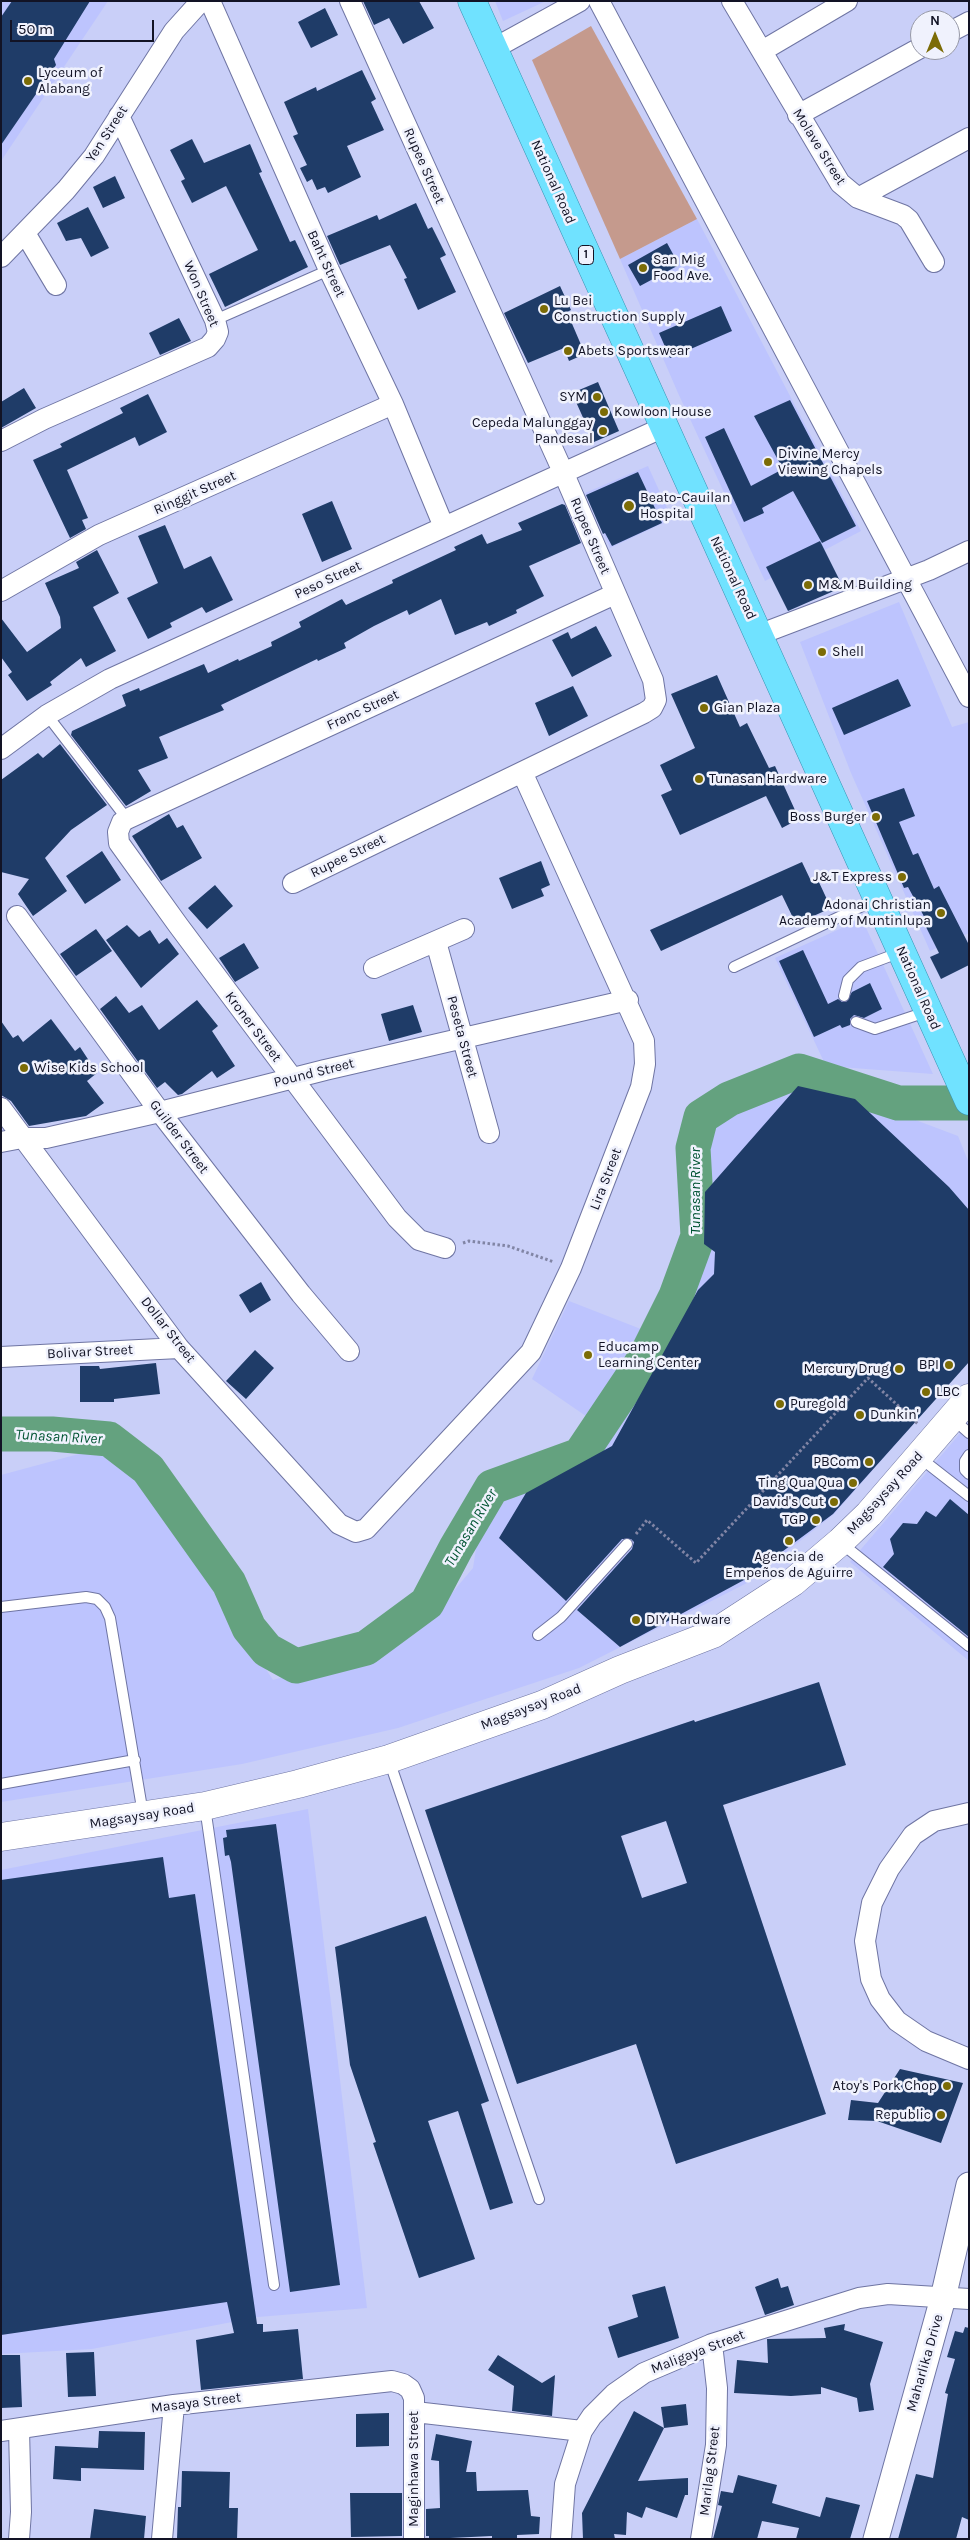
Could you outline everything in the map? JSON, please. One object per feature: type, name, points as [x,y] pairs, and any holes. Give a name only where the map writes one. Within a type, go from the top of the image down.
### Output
[{"type":"highway","name":"National Road","points":[[472,1],[969,1101]]},
{"type":"main road","name":"Magsaysay Road","points":[[1,1837],[205,1806],[298,1784],[389,1759],[542,1705],[620,1670],[713,1634],[792,1582],[840,1542],[869,1514],[926,1447],[963,1416]]},
{"type":"street","name":"Yen Street","points":[[1,257],[66,190],[94,156],[174,31],[201,1]]},
{"type":"street","name":"Baht Street","points":[[210,1],[329,270],[393,404],[444,527]]},
{"type":"street","name":"Rupee Street","points":[[294,883],[652,708],[656,700],[656,690],[564,474],[350,1]]},
{"type":"street","points":[[493,49],[580,1]]},
{"type":"street","points":[[599,1],[908,578],[969,697]]},
{"type":"street","name":"Molave Street","points":[[732,1],[840,184],[858,198],[904,215],[909,220],[934,262]]},
{"type":"street","points":[[762,52],[847,1]]},
{"type":"street","points":[[798,115],[910,53]]},
{"type":"street","name":"Won Street","points":[[1,441],[44,419],[208,347],[216,339],[218,332],[216,320],[119,116]]},
{"type":"street","points":[[858,198],[969,138]]},
{"type":"street","points":[[25,234],[56,285]]},
{"type":"street","name":"Ringgit Street","points":[[1,591],[99,535],[393,404]]},
{"type":"street","name":"Peso Street","points":[[1,749],[47,716],[110,679],[664,427]]},
{"type":"street","points":[[758,634],[908,578],[969,551]]},
{"type":"street","name":"Franc Street","points":[[122,826],[615,594]]},
{"type":"street","name":"Lira Street","points":[[356,1532],[366,1529],[375,1521],[531,1352],[571,1268],[641,1087],[645,1064],[644,1041],[628,1000],[522,772]]},
{"type":"street","name":"Kroner Street","points":[[122,826],[119,843],[292,1079],[397,1218],[419,1240],[445,1248]]},
{"type":"street","name":"Guilder Street","points":[[17,916],[160,1112],[301,1294],[349,1351]]},
{"type":"street","points":[[374,968],[464,929]]},
{"type":"street","name":"Peseta Street","points":[[436,942],[489,1133]]},
{"type":"street","name":"Pound Street","points":[[1,1142],[22,1138],[46,1138],[628,1000]]},
{"type":"street","name":"Dollar Street","points":[[1,1108],[179,1348],[339,1524],[356,1532]]},
{"type":"street","name":"Bolivar Street","points":[[1,1357],[179,1348]]},
{"type":"street","points":[[969,1813],[934,1821],[914,1835],[889,1868],[872,1903],[865,1941],[872,1978],[880,1999],[897,2021],[926,2041],[969,2060]]},
{"type":"street","name":"Maharlika Drive","points":[[876,2539],[943,2298],[969,2185]]},
{"type":"street","name":"Maligaya Street","points":[[561,2539],[565,2484],[582,2430],[592,2416],[614,2394],[644,2372],[712,2344],[859,2298],[888,2294],[969,2299]]},
{"type":"street","name":"Marilag Street","points":[[701,2539],[716,2445],[717,2388],[712,2344]]},
{"type":"street","name":"Masaya Street","points":[[10,2430],[174,2405],[392,2381]]},
{"type":"street","name":"Maginhawa Street","points":[[392,2381],[403,2384],[410,2389],[414,2398],[414,2539]]},
{"type":"street","points":[[162,2539],[174,2405]]},
{"type":"street","points":[[415,2412],[582,2430]]},
{"type":"street","points":[[10,2430],[21,2512],[19,2539]]},
{"type":"lane","points":[[216,320],[329,270]]},
{"type":"lane","points":[[47,716],[122,826]]},
{"type":"lane","points":[[734,967],[878,899]]},
{"type":"lane","points":[[844,996],[848,980],[861,967],[902,952]]},
{"type":"lane","points":[[856,1022],[875,1029],[929,1011]]},
{"type":"lane","points":[[926,1447],[969,1496]]},
{"type":"lane","points":[[969,1455],[965,1461],[965,1470],[969,1474]]},
{"type":"lane","points":[[840,1542],[969,1646]]},
{"type":"lane","points":[[538,1635],[561,1617],[627,1544]]},
{"type":"lane","points":[[1,1608],[86,1597],[97,1600],[101,1604],[110,1618],[144,1816]]},
{"type":"lane","points":[[389,1759],[539,2199]]},
{"type":"lane","points":[[1,1784],[135,1760]]},
{"type":"lane","points":[[205,1806],[274,2284]]},
{"type":"path","points":[[445,1248],[469,1241],[508,1246],[571,1268]]},
{"type":"path","points":[[627,1544],[647,1520],[696,1563],[868,1378],[926,1447]]},
{"type":"shaded area","name":"Lyceum of Alabang","points":[[1,1],[108,1],[1,161]]},
{"type":"shaded area","points":[[495,1],[546,1],[503,21]]},
{"type":"shaded area","points":[[591,26],[697,219],[620,259],[532,60]]},
{"type":"shaded area","name":"Divine Mercy Viewing Chapels","points":[[697,219],[861,531],[765,581],[678,393],[620,259]]},
{"type":"shaded area","name":"Beato-Cauilan Hospital","points":[[648,466],[672,519],[610,548],[585,493]]},
{"type":"shaded area","points":[[899,602],[952,727],[969,722],[969,933],[930,951],[851,773],[800,642]]},
{"type":"shaded area","points":[[862,919],[933,1074],[826,1066],[775,958]]},
{"type":"shaded area","name":"Puregold","points":[[799,1082],[881,1107],[958,1136],[969,1163],[969,1361],[834,1514],[747,1583],[579,1668],[398,1728],[242,1764],[1,1802],[1,1475],[101,1448],[130,1464],[273,1680],[380,1650],[429,1620],[473,1568],[479,1529],[519,1484],[602,1447],[690,1305],[703,1250],[706,1154],[720,1117]]},
{"type":"shaded area","name":"Educamp Learning Center","points":[[569,1301],[646,1331],[596,1423],[532,1379]]},
{"type":"shaded area","points":[[969,1423],[969,1661],[850,1562]]},
{"type":"shaded area","points":[[308,1809],[367,2308],[258,2317],[92,2349],[1,2354],[1,1870]]},
{"type":"building","name":"Lyceum of Alabang","points":[[12,1],[90,1],[54,59],[56,65],[1,145],[1,17]]},
{"type":"building","points":[[363,1],[419,1],[434,28],[403,44],[389,18],[374,25]]},
{"type":"building","points":[[325,8],[338,35],[311,48],[298,22]]},
{"type":"building","points":[[362,70],[376,99],[371,102],[384,130],[347,146],[361,177],[328,193],[325,187],[317,190],[312,179],[307,182],[300,168],[307,165],[293,136],[298,134],[284,102],[316,87],[317,91]]},
{"type":"building","points":[[192,139],[204,163],[250,144],[262,172],[259,173],[290,242],[295,240],[308,267],[225,307],[209,274],[258,250],[226,186],[192,203],[181,181],[185,179],[170,150]]},
{"type":"building","points":[[115,176],[125,198],[103,208],[93,187]]},
{"type":"building","points":[[416,203],[428,229],[432,227],[446,255],[440,258],[456,292],[418,310],[404,279],[407,278],[390,245],[340,265],[327,236],[377,215],[379,220]]},
{"type":"building","points":[[88,207],[109,248],[91,257],[81,238],[66,241],[57,223]]},
{"type":"building","points":[[667,243],[679,265],[640,286],[628,265]]},
{"type":"building","points":[[560,286],[571,310],[567,312],[585,354],[569,361],[564,348],[528,363],[504,313]]},
{"type":"building","points":[[721,306],[732,331],[670,358],[659,333]]},
{"type":"building","points":[[179,318],[191,341],[160,355],[149,333]]},
{"type":"building","points":[[598,382],[619,431],[594,442],[572,393]]},
{"type":"building","points":[[24,388],[36,408],[1,428],[1,402]]},
{"type":"building","points":[[148,394],[167,432],[139,446],[135,437],[67,470],[88,518],[82,520],[86,529],[70,538],[33,460],[62,447],[60,444],[123,413],[120,408]]},
{"type":"building","points":[[790,400],[856,526],[822,543],[793,491],[762,508],[764,513],[744,522],[705,437],[724,428],[751,486],[783,469],[754,416]]},
{"type":"building","name":"Beato-Cauilan Hospital","points":[[638,472],[662,523],[612,546],[605,533],[603,534],[586,495]]},
{"type":"building","points":[[332,501],[352,549],[322,562],[302,514]]},
{"type":"building","points":[[562,504],[565,505],[581,543],[529,566],[544,596],[516,610],[517,613],[489,626],[487,622],[455,635],[441,599],[409,615],[407,610],[374,626],[344,643],[346,648],[318,661],[317,659],[221,705],[224,710],[159,737],[168,758],[138,770],[151,791],[126,806],[71,735],[72,731],[126,706],[122,695],[139,688],[140,691],[204,664],[208,673],[238,659],[239,661],[272,646],[271,642],[301,627],[299,622],[342,599],[346,605],[393,583],[392,580],[456,550],[454,547],[482,534],[487,544],[522,530],[518,523]]},
{"type":"building","points":[[165,525],[184,569],[211,556],[233,600],[206,613],[202,607],[170,623],[172,627],[148,639],[127,598],[158,583],[138,536]]},
{"type":"building","name":"M&M Building","points":[[820,541],[843,587],[788,611],[766,567]]},
{"type":"building","points":[[97,550],[119,593],[93,607],[116,651],[86,667],[81,658],[50,682],[52,685],[27,701],[8,675],[12,672],[1,657],[1,618],[27,652],[61,628],[60,617],[45,583],[79,568],[76,562]]},
{"type":"building","points":[[596,626],[612,656],[572,677],[552,640],[568,632],[571,639]]},
{"type":"building","points":[[717,675],[740,727],[747,723],[769,768],[775,766],[799,819],[782,828],[766,796],[680,835],[661,795],[672,790],[660,765],[695,748],[671,694]]},
{"type":"building","name":"Shell","points":[[898,679],[911,706],[844,735],[832,708]]},
{"type":"building","points":[[573,686],[588,716],[549,736],[535,703]]},
{"type":"building","points":[[60,744],[107,805],[71,830],[45,858],[67,891],[33,916],[18,894],[29,879],[1,872],[1,780],[38,753],[43,758]]},
{"type":"building","points":[[904,788],[915,816],[899,822],[913,855],[918,853],[934,889],[939,886],[969,945],[969,965],[941,979],[930,957],[939,953],[924,923],[927,922],[908,887],[904,888],[867,801]]},
{"type":"building","points":[[169,814],[177,828],[183,825],[202,858],[161,881],[132,836]]},
{"type":"building","points":[[102,851],[121,880],[85,904],[66,876]]},
{"type":"building","points":[[541,861],[550,885],[541,889],[544,896],[512,909],[499,878]]},
{"type":"building","points":[[802,862],[811,881],[817,878],[831,908],[796,924],[782,895],[661,951],[650,930]]},
{"type":"building","points":[[215,885],[233,906],[207,929],[188,908]]},
{"type":"building","points":[[127,925],[139,937],[150,930],[159,944],[167,938],[179,954],[141,988],[106,940]]},
{"type":"building","points":[[96,929],[112,951],[76,976],[60,954]]},
{"type":"building","points":[[244,943],[259,968],[235,982],[219,958]]},
{"type":"building","points":[[803,950],[828,1004],[838,999],[846,1002],[852,992],[870,983],[882,1009],[864,1018],[854,1015],[850,1019],[850,1025],[842,1028],[840,1025],[814,1037],[779,961]]},
{"type":"building","points":[[116,996],[129,1013],[142,1005],[159,1030],[197,1000],[218,1026],[212,1031],[235,1066],[217,1078],[212,1071],[182,1094],[178,1095],[165,1082],[157,1088],[100,1009]]},
{"type":"building","points":[[413,1005],[422,1032],[389,1041],[381,1014]]},
{"type":"building","points":[[51,1019],[75,1051],[80,1047],[97,1073],[87,1081],[104,1103],[86,1116],[29,1126],[11,1101],[1,1095],[1,1021],[13,1038],[18,1035],[23,1042]]},
{"type":"building","name":"Puregold","points":[[798,1086],[855,1099],[949,1187],[969,1210],[969,1362],[833,1514],[744,1580],[620,1647],[577,1610],[632,1549],[634,1542],[631,1539],[622,1539],[566,1601],[499,1538],[526,1493],[612,1446],[698,1290],[714,1274],[715,1252],[704,1244],[705,1192]]},
{"type":"building","points":[[261,1282],[271,1300],[250,1313],[239,1295]]},
{"type":"building","points":[[255,1350],[274,1368],[246,1399],[226,1381]]},
{"type":"building","points":[[156,1363],[160,1394],[114,1399],[114,1402],[80,1402],[80,1366],[99,1366],[100,1369]]},
{"type":"building","points":[[950,1499],[969,1515],[969,1637],[883,1567],[894,1554],[890,1539],[903,1523],[917,1524],[926,1511],[936,1517]]},
{"type":"building","points":[[819,1682],[846,1765],[723,1805],[826,2114],[676,2164],[636,2044],[517,2084],[425,1810],[694,1720],[695,1722]],"holes":[[[666,1821],[687,1883],[642,1898],[621,1836]]]},
{"type":"building","points":[[276,1824],[340,2285],[290,2292],[231,1862],[229,1855],[225,1856],[223,1838],[227,1837],[226,1830]]},
{"type":"building","points":[[163,1857],[169,1898],[195,1894],[257,2324],[263,2324],[263,2332],[298,2329],[303,2379],[201,2390],[196,2340],[234,2333],[227,2302],[1,2335],[1,1880]]},
{"type":"building","points":[[426,1916],[489,2101],[481,2104],[513,2203],[490,2210],[458,2111],[428,2121],[475,2259],[419,2278],[373,2143],[376,2142],[350,2065],[335,1947]]},
{"type":"building","points":[[900,2069],[963,2083],[941,2143],[877,2121],[848,2120],[851,2100],[878,2103]]},
{"type":"building","points":[[778,2278],[781,2288],[788,2286],[794,2305],[765,2315],[755,2287]]},
{"type":"building","points":[[665,2286],[679,2338],[618,2358],[608,2327],[638,2317],[632,2295]]},
{"type":"building","points":[[845,2324],[844,2330],[883,2342],[870,2384],[874,2410],[859,2412],[857,2398],[821,2387],[821,2394],[791,2396],[734,2393],[737,2360],[768,2363],[767,2339],[826,2338],[824,2328]]},
{"type":"building","points":[[965,2327],[969,2328],[969,2520],[962,2517],[956,2539],[898,2539],[916,2474],[933,2478],[948,2394],[945,2393],[955,2359],[947,2357],[955,2331],[963,2333]]},
{"type":"building","points":[[94,2352],[96,2396],[68,2397],[66,2353]]},
{"type":"building","points":[[1,2355],[20,2355],[22,2407],[1,2408]]},
{"type":"building","points":[[498,2355],[542,2383],[555,2375],[552,2416],[512,2411],[514,2386],[488,2370]]},
{"type":"building","points":[[686,2404],[688,2425],[664,2428],[661,2407]]},
{"type":"building","points":[[634,2411],[664,2428],[638,2481],[688,2478],[688,2495],[685,2495],[677,2518],[646,2507],[642,2518],[627,2512],[626,2535],[614,2534],[615,2539],[583,2539],[582,2513]]},
{"type":"building","points":[[389,2413],[389,2446],[356,2447],[356,2414]]},
{"type":"building","points":[[99,2431],[145,2432],[144,2470],[81,2468],[81,2481],[53,2479],[55,2446],[98,2448]]},
{"type":"building","points":[[436,2434],[472,2441],[466,2472],[476,2472],[477,2491],[528,2490],[531,2516],[540,2517],[539,2534],[517,2535],[517,2539],[492,2539],[492,2536],[429,2539],[429,2536],[426,2536],[426,2509],[440,2508],[439,2461],[431,2460]]},
{"type":"building","points":[[182,2471],[230,2472],[229,2508],[238,2508],[237,2539],[177,2539],[178,2507],[181,2507]]},
{"type":"building","points":[[738,2475],[777,2485],[772,2503],[820,2517],[826,2497],[860,2505],[850,2539],[796,2539],[799,2528],[762,2521],[757,2539],[713,2539],[722,2506],[718,2505],[721,2491],[733,2493]]},
{"type":"building","points":[[350,2493],[402,2493],[402,2536],[351,2537]]},
{"type":"building","points":[[94,2509],[146,2516],[144,2539],[90,2539]]},
{"type":"waterway","name":"Tunasan River","points":[[1,1434],[52,1434],[109,1439],[148,1469],[229,1583],[249,1628],[267,1650],[296,1666],[366,1648],[427,1603],[456,1548],[492,1487],[580,1455],[645,1358],[676,1296],[698,1236],[693,1148],[701,1117],[729,1099],[799,1071],[898,1103],[969,1103]]},
{"type":"place","name":"Lyceum of Alabang","points":[[28,81]]},
{"type":"place","name":"San Mig Food Ave.","points":[[643,268]]},
{"type":"place","name":"Lu Bei Construction Supply","points":[[544,309]]},
{"type":"place","name":"Abets Sportswear","points":[[568,351]]},
{"type":"place","name":"SYM","points":[[597,397]]},
{"type":"place","name":"Kowloon House","points":[[604,412]]},
{"type":"place","name":"Cepeda Malunggay Pandesal","points":[[603,431]]},
{"type":"place","name":"Divine Mercy Viewing Chapels","points":[[768,462]]},
{"type":"place","name":"Beato-Cauilan Hospital","points":[[629,506]]},
{"type":"place","name":"M&M Building","points":[[808,585]]},
{"type":"place","name":"Shell","points":[[822,652]]},
{"type":"place","name":"Gian Plaza","points":[[704,708]]},
{"type":"place","name":"Tunasan Hardware","points":[[699,779]]},
{"type":"place","name":"Boss Burger","points":[[876,817]]},
{"type":"place","name":"J&T Express","points":[[902,877]]},
{"type":"place","name":"Adonai Christian Academy of Muntinlupa","points":[[941,913]]},
{"type":"place","name":"Wise Kids School","points":[[24,1068]]},
{"type":"place","name":"Educamp Learning Center","points":[[588,1355]]},
{"type":"place","name":"BPI","points":[[949,1365]]},
{"type":"place","name":"Mercury Drug","points":[[899,1369]]},
{"type":"place","name":"LBC","points":[[926,1392]]},
{"type":"place","name":"Puregold","points":[[780,1404]]},
{"type":"place","name":"Dunkin'","points":[[860,1415]]},
{"type":"place","name":"PBCom","points":[[869,1462]]},
{"type":"place","name":"Ting Qua Qua","points":[[853,1483]]},
{"type":"place","name":"David's Cut","points":[[834,1502]]},
{"type":"place","name":"TGP","points":[[816,1520]]},
{"type":"place","name":"Agencia de Empeños de Aguirre","points":[[789,1541]]},
{"type":"place","name":"DIY Hardware","points":[[636,1620]]},
{"type":"place","name":"Atoy's Pork Chop","points":[[947,2086]]},
{"type":"place","name":"Republic","points":[[941,2115]]}]
